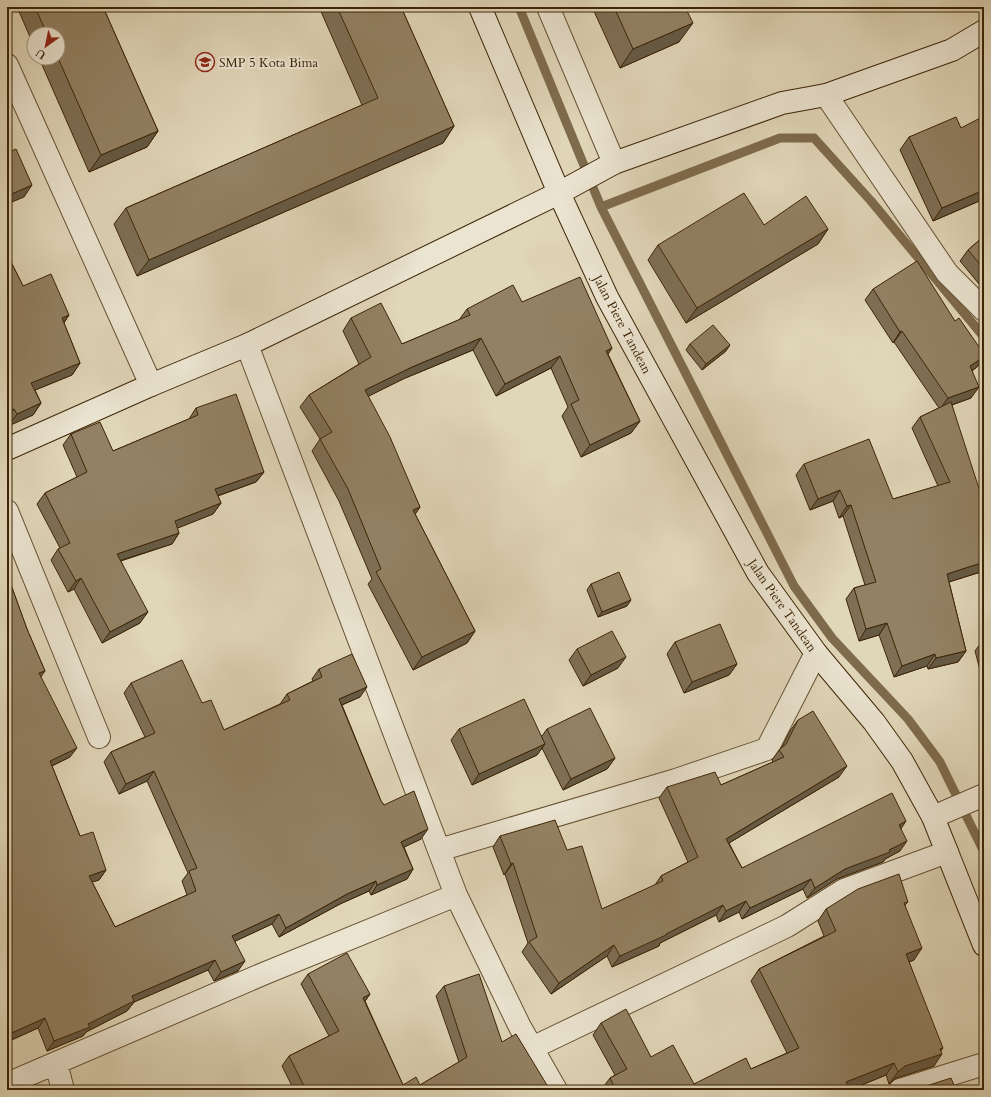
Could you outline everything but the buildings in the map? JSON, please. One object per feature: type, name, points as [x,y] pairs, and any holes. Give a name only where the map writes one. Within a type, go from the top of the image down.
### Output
[{"type":"street","name":"Jalan Piere Tandean","points":[[480,7],[566,189],[607,296],[758,573],[816,653],[874,722],[939,814],[947,852],[984,945]]},
{"type":"street","points":[[548,7],[609,167]]},
{"type":"street","points":[[7,449],[151,385],[247,345],[609,167],[782,103],[826,95],[952,50],[984,31]]},
{"type":"street","points":[[7,65],[151,385]]},
{"type":"street","points":[[826,95],[947,273],[984,310]]},
{"type":"street","points":[[247,345],[456,895],[520,1027],[556,1090]]},
{"type":"street","points":[[7,511],[98,737]]},
{"type":"street","points":[[439,850],[676,780],[767,749],[816,653]]},
{"type":"street","points":[[939,814],[981,797]]},
{"type":"street","points":[[532,1048],[787,926],[844,890],[947,852]]},
{"type":"street","points":[[7,1084],[263,974],[456,895]]},
{"type":"street","points":[[56,1063],[63,1090]]},
{"type":"street","points":[[900,1090],[984,1064]]},
{"type":"waterway","points":[[519,7],[601,207],[794,586],[832,638],[908,719],[940,762],[984,852]]},
{"type":"waterway","points":[[601,207],[780,138],[814,138],[871,201],[984,337]]},
{"type":"place","name":"SMP 5 Kota Bima","points":[[205,62]]}]
